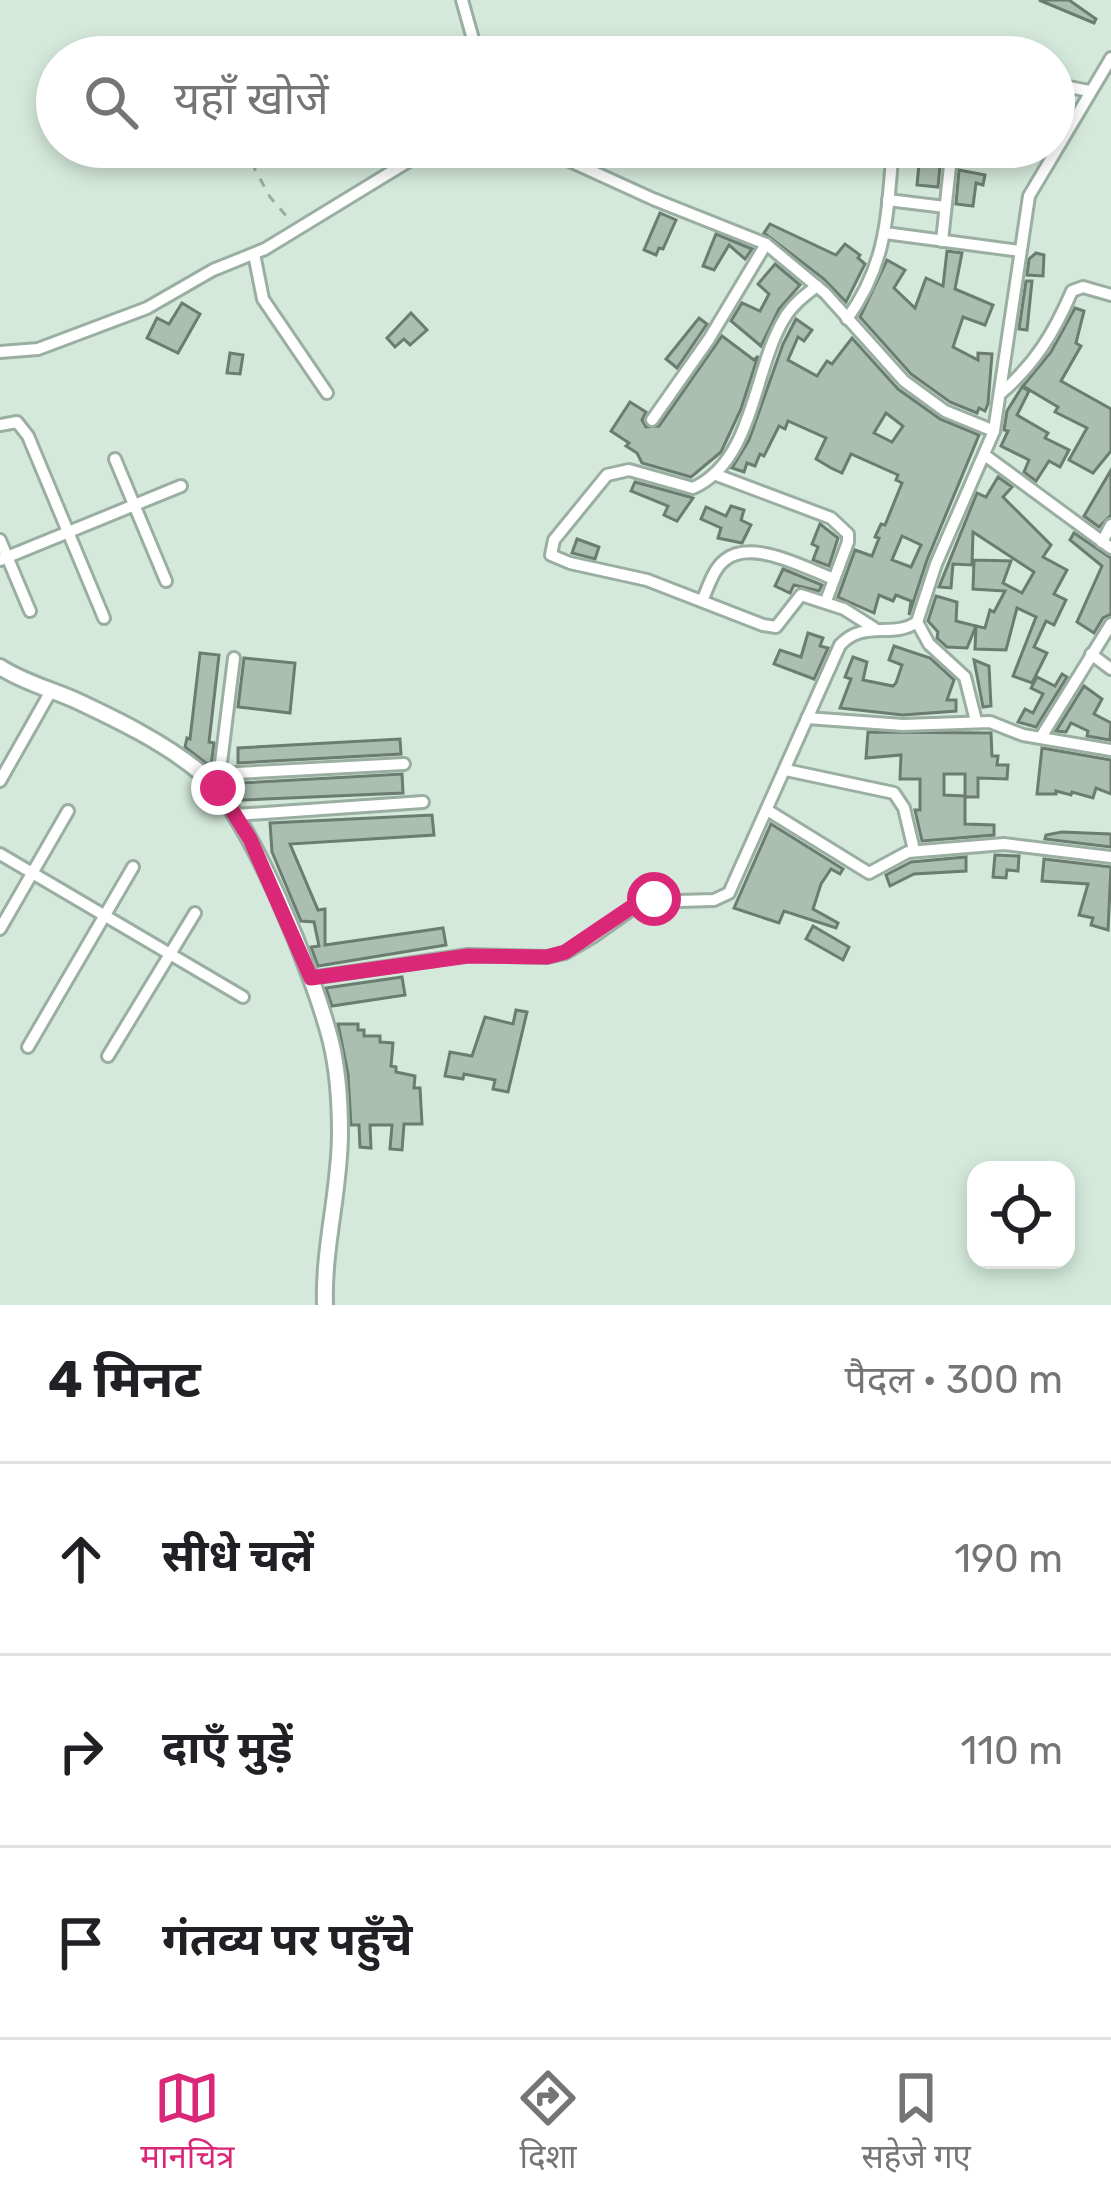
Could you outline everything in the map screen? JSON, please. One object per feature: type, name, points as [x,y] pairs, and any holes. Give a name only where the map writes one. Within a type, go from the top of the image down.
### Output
[{"type":"street","points":[[462,0],[472,36]]},
{"type":"street","points":[[1075,114],[1111,58]]},
{"type":"street","points":[[1075,92],[1086,96]]},
{"type":"street","points":[[0,352],[38,349],[147,308],[213,270],[254,254],[397,168]]},
{"type":"street","points":[[585,168],[766,244],[817,286],[918,393],[994,431]]},
{"type":"street","points":[[847,319],[875,273],[885,233],[891,168]]},
{"type":"street","points":[[942,241],[950,168]]},
{"type":"street","points":[[311,978],[468,956],[547,957],[580,944],[642,902],[721,898],[734,885],[840,645],[849,635],[874,628],[903,629],[917,622],[936,564],[994,431],[1029,196],[1044,168]]},
{"type":"street","points":[[888,200],[946,207]]},
{"type":"street","points":[[885,233],[1020,251]]},
{"type":"street","points":[[652,420],[710,339],[766,244]]},
{"type":"street","points":[[254,254],[263,298],[327,393]]},
{"type":"street","points":[[817,286],[786,314],[766,355],[737,441],[714,475],[693,488],[629,470],[608,475],[551,547],[551,555],[647,580],[776,627],[801,595],[826,602],[874,628]]},
{"type":"street","points":[[1000,394],[1022,376],[1047,344],[1072,291],[1083,287],[1111,295]]},
{"type":"street","points":[[0,424],[23,427],[104,617]]},
{"type":"street","points":[[986,456],[1106,545],[1111,525]]},
{"type":"street","points":[[115,459],[166,581]]},
{"type":"street","points":[[714,475],[843,526],[848,542],[826,602]]},
{"type":"street","points":[[4,559],[181,486]]},
{"type":"street","points":[[0,540],[4,559],[30,611]]},
{"type":"street","points":[[702,602],[717,569],[735,554],[765,555],[834,579]]},
{"type":"street","points":[[917,622],[929,644],[965,677],[976,721]]},
{"type":"street","points":[[1041,737],[1111,624]]},
{"type":"street","points":[[1091,655],[1111,669]]},
{"type":"street","points":[[218,781],[234,658]]},
{"type":"street","points":[[0,668],[148,737],[218,781],[250,839],[311,978],[332,1047],[340,1131],[325,1305]]},
{"type":"street","points":[[0,782],[51,691]]},
{"type":"street","points":[[807,718],[903,725],[976,721],[1111,750]]},
{"type":"street","points":[[218,781],[404,764]]},
{"type":"street","points":[[786,770],[894,793],[904,808],[914,850]]},
{"type":"street","points":[[235,815],[423,802]]},
{"type":"street","points":[[767,810],[869,873],[914,850],[1024,844],[1111,857]]},
{"type":"street","points":[[0,929],[68,811]]},
{"type":"street","points":[[0,854],[243,997]]},
{"type":"street","points":[[28,1047],[133,867]]},
{"type":"street","points":[[108,1057],[195,913]]},
{"type":"path","points":[[254,168],[270,197],[297,229]]},
{"type":"building","points":[[1039,0],[1069,0],[1096,19],[1094,23]]},
{"type":"building","points":[[919,168],[940,168],[938,187],[917,185]]},
{"type":"building","points":[[959,170],[985,175],[983,185],[976,183],[973,206],[956,204]]},
{"type":"building","points":[[660,213],[676,220],[656,255],[644,250]]},
{"type":"building","points":[[770,224],[836,255],[845,244],[860,255],[865,264],[846,302],[764,233]]},
{"type":"building","points":[[716,234],[752,249],[745,259],[729,245],[714,270],[703,266]]},
{"type":"building","points":[[947,251],[962,253],[955,289],[993,305],[985,325],[963,317],[953,347],[978,360],[978,353],[992,354],[988,404],[977,413],[950,402],[911,374],[860,317],[887,260],[905,270],[894,288],[915,308],[926,278],[943,286]]},
{"type":"building","points":[[1036,253],[1044,255],[1043,276],[1027,275],[1029,259]]},
{"type":"building","points":[[775,264],[800,285],[779,309],[761,346],[731,321],[742,303],[760,311],[769,294],[758,284]]},
{"type":"building","points":[[1026,281],[1032,281],[1027,330],[1019,329]]},
{"type":"building","points":[[182,303],[200,314],[178,353],[147,338],[157,318],[169,324]]},
{"type":"building","points":[[1075,308],[1084,311],[1076,343],[1081,346],[1061,381],[1111,409],[1111,451],[1093,473],[1069,460],[1087,428],[1055,412],[1058,407],[1023,386],[1051,352]]},
{"type":"building","points":[[411,313],[427,330],[410,345],[404,339],[395,347],[387,338]]},
{"type":"building","points":[[699,318],[707,324],[677,368],[666,359]]},
{"type":"building","points":[[796,319],[812,330],[804,341],[798,337],[788,360],[817,376],[852,338],[898,389],[940,419],[979,435],[909,615],[911,601],[896,595],[893,601],[879,595],[874,613],[838,597],[855,550],[872,556],[879,538],[875,537],[902,483],[896,480],[898,475],[851,454],[842,473],[831,468],[816,459],[826,438],[788,421],[785,429],[779,426],[755,466],[747,463],[744,472],[732,468],[749,440]],"holes":[[[886,413],[903,426],[892,442],[874,433]],[[902,536],[921,545],[911,567],[892,560]]]},
{"type":"building","points":[[722,336],[754,360],[758,356],[721,452],[691,477],[642,463],[626,446],[629,443],[611,431],[630,402],[646,412],[642,420],[646,427],[659,426]]},
{"type":"building","points":[[230,353],[243,355],[240,374],[227,373]]},
{"type":"building","points":[[1022,387],[1029,391],[1017,415],[1069,450],[1060,467],[1049,461],[1036,481],[1024,472],[1029,460],[1001,446],[1008,431],[1004,430],[1007,411]]},
{"type":"building","points":[[1111,470],[1111,515],[1099,527],[1084,516]]},
{"type":"building","points":[[998,477],[1012,487],[1003,497],[1051,545],[1043,557],[1067,570],[1054,594],[1066,600],[1054,625],[1046,621],[1034,647],[1047,653],[1032,683],[1013,676],[1036,617],[1017,608],[1006,650],[975,649],[976,626],[985,628],[990,610],[994,612],[1005,591],[973,589],[974,560],[1011,561],[1003,583],[1022,593],[1034,572],[973,532],[972,565],[953,564],[951,588],[939,587],[977,493],[986,497]]},
{"type":"building","points":[[635,482],[693,498],[677,521],[664,515],[668,506],[631,491]]},
{"type":"building","points":[[731,506],[744,510],[741,520],[751,525],[742,543],[718,538],[721,528],[701,519],[706,507],[726,516]]},
{"type":"building","points":[[820,524],[838,538],[829,566],[813,560],[818,547],[812,544]]},
{"type":"building","points":[[1074,533],[1111,558],[1111,614],[1094,633],[1077,622],[1102,566],[1070,540]]},
{"type":"building","points":[[577,539],[599,547],[595,559],[572,553]]},
{"type":"building","points":[[783,569],[822,585],[819,591],[794,585],[790,593],[775,586]]},
{"type":"building","points":[[936,596],[957,602],[956,621],[976,626],[967,648],[947,647],[937,638],[938,632],[928,621]]},
{"type":"building","points":[[808,633],[823,638],[820,646],[828,648],[814,679],[774,664],[780,650],[801,657]]},
{"type":"building","points":[[894,646],[930,658],[954,680],[947,700],[956,700],[956,711],[903,715],[840,708],[853,657],[867,662],[863,680],[896,683],[902,665],[889,660]]},
{"type":"building","points":[[200,653],[219,655],[209,742],[214,743],[211,767],[185,747],[190,739]]},
{"type":"building","points":[[244,658],[295,663],[290,713],[238,707]]},
{"type":"building","points":[[974,660],[989,666],[991,706],[983,707]]},
{"type":"building","points":[[1062,674],[1067,677],[1036,727],[1018,722],[1025,709],[1033,713],[1043,694],[1031,688],[1037,677],[1055,686]]},
{"type":"building","points":[[1084,686],[1102,699],[1094,714],[1111,723],[1110,740],[1087,736],[1088,731],[1071,723],[1066,732],[1056,731]]},
{"type":"building","points":[[868,732],[991,733],[992,756],[998,756],[997,765],[1008,765],[1007,779],[978,778],[978,797],[965,797],[965,824],[994,825],[994,835],[922,841],[915,810],[920,810],[920,779],[900,779],[901,755],[866,758]],"holes":[[[944,774],[965,774],[965,796],[944,795]]]},
{"type":"building","points":[[400,739],[401,754],[238,763],[238,748]]},
{"type":"building","points":[[1042,748],[1111,760],[1111,794],[1096,788],[1093,798],[1072,792],[1037,794]]},
{"type":"building","points":[[402,774],[403,793],[242,800],[241,783]]},
{"type":"building","points":[[432,815],[434,835],[290,844],[318,910],[325,909],[325,945],[443,928],[446,945],[318,966],[311,947],[319,946],[314,922],[301,921],[272,852],[270,823]]},
{"type":"building","points":[[771,824],[843,869],[840,874],[831,869],[813,909],[838,923],[836,928],[784,911],[779,923],[734,908]]},
{"type":"building","points":[[1062,832],[1111,834],[1111,847],[1045,839]]},
{"type":"building","points":[[995,855],[1019,856],[1018,871],[1007,870],[1006,878],[993,877]]},
{"type":"building","points":[[966,857],[966,871],[914,874],[890,886],[886,875],[911,862]]},
{"type":"building","points":[[1044,859],[1111,867],[1108,930],[1091,925],[1093,918],[1079,915],[1088,884],[1042,881]]},
{"type":"building","points":[[813,926],[849,947],[843,960],[806,939]]},
{"type":"building","points":[[402,977],[405,995],[332,1006],[326,988]]},
{"type":"building","points":[[516,1010],[527,1012],[508,1092],[493,1089],[495,1080],[445,1076],[450,1052],[472,1056],[485,1017],[513,1024]]},
{"type":"building","points":[[338,1024],[358,1024],[364,1036],[380,1036],[380,1042],[393,1043],[391,1066],[396,1072],[415,1076],[422,1124],[404,1124],[402,1150],[390,1149],[392,1125],[370,1125],[371,1148],[360,1147],[359,1125],[351,1125]]},
{"type":"route","points":[[218,788],[250,839],[311,978],[468,956],[547,957],[565,952],[630,908],[654,899]]}]
